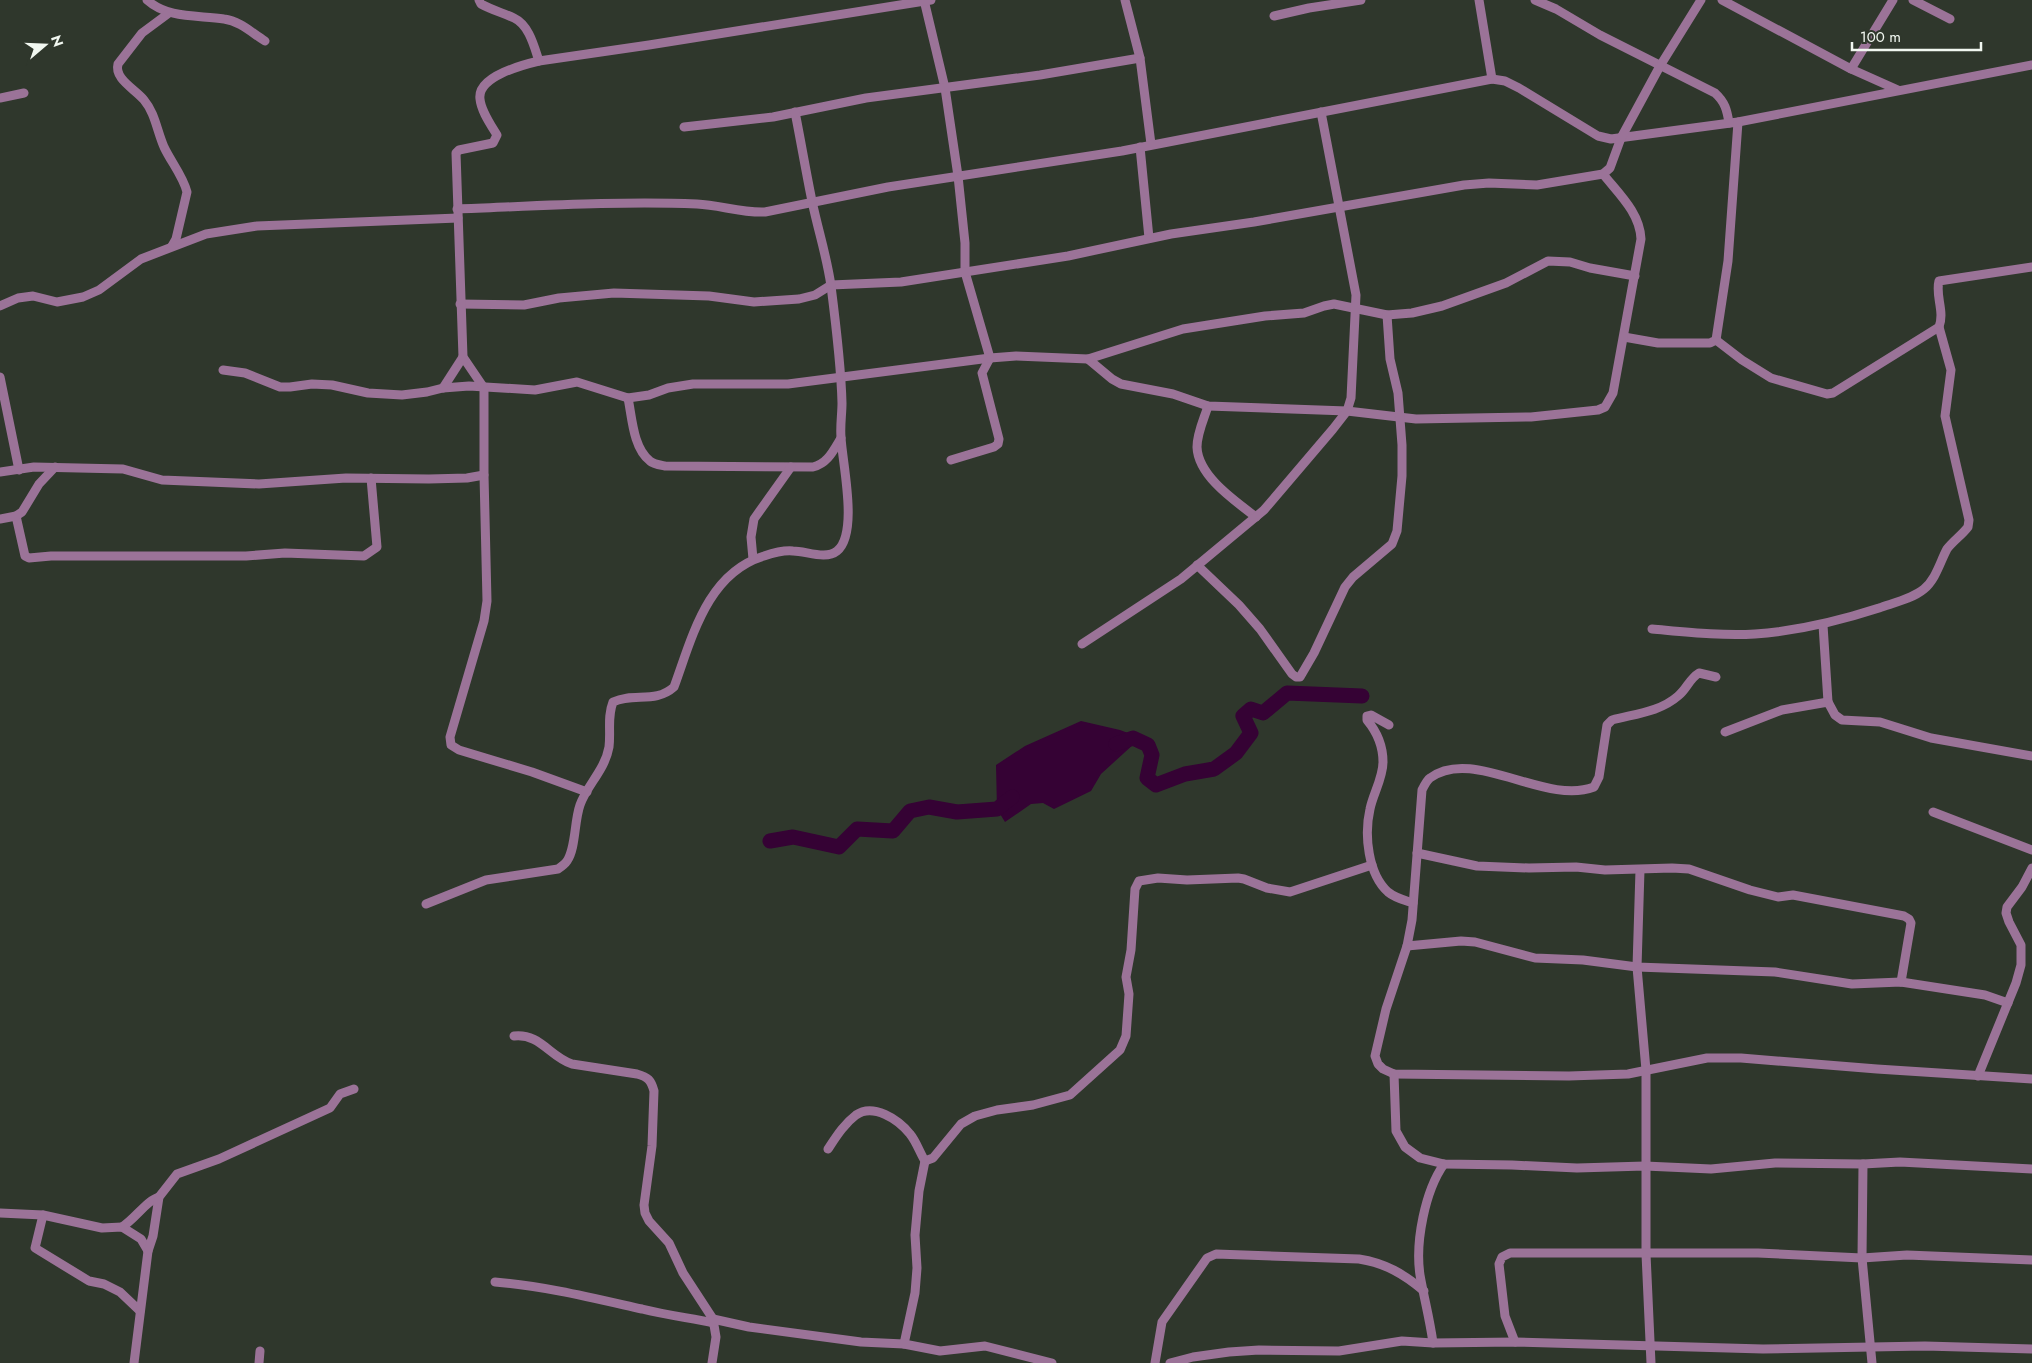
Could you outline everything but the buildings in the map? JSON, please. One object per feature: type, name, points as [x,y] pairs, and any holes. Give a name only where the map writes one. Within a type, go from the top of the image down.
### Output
[{"type":"street","points":[[146,0],[169,13],[225,19],[238,23],[265,41]]},
{"type":"street","points":[[480,0],[481,4],[495,12],[516,18],[526,28],[539,60]]},
{"type":"street","points":[[587,792],[532,772],[459,750],[451,745],[450,737],[484,621],[486,601],[484,388],[463,357],[456,153],[460,150],[493,143],[496,140],[497,135],[480,99],[481,89],[491,79],[523,64],[539,60],[649,45],[926,0],[945,88],[958,176],[965,244],[965,272],[990,358],[982,373],[999,438],[998,444],[951,460]]},
{"type":"street","points":[[1125,0],[1140,58],[1151,144]]},
{"type":"street","points":[[1274,16],[1309,4],[1361,0]]},
{"type":"street","points":[[1479,0],[1492,79]]},
{"type":"street","points":[[1534,0],[1556,9],[1600,35],[1715,93],[1722,99],[1727,108],[1734,122],[1728,261],[1716,340]]},
{"type":"street","points":[[460,304],[524,305],[559,298],[614,293],[708,296],[754,302],[815,295],[831,285],[901,282],[1068,256],[1149,238],[1464,184],[1537,185],[1603,174],[1610,168],[1621,138],[1660,66],[1701,0]]},
{"type":"street","points":[[1722,0],[1851,69],[1899,90]]},
{"type":"street","points":[[1851,69],[1893,0]]},
{"type":"street","points":[[1913,0],[1950,19]]},
{"type":"street","points":[[169,13],[142,33],[118,64],[117,69],[120,76],[144,99],[150,108],[164,148],[185,185],[187,192],[176,239],[172,246]]},
{"type":"street","points":[[684,127],[773,117],[866,98],[945,88],[1140,58]]},
{"type":"street","points":[[0,306],[18,298],[33,296],[57,302],[83,297],[99,290],[141,259],[172,246],[206,234],[257,226],[578,205],[697,204],[747,213],[765,212],[888,187],[1151,144],[1492,79],[1504,81],[1519,88],[1598,136],[1611,139],[1734,122],[2032,64]]},
{"type":"street","points":[[0,98],[24,93]]},
{"type":"street","points":[[426,904],[486,880],[558,869],[567,861],[571,849],[580,803],[604,763],[609,746],[609,712],[613,702],[622,697],[644,699],[658,697],[674,688],[698,622],[714,592],[732,573],[753,559],[774,552],[792,550],[829,555],[837,551],[843,544],[848,517],[848,500],[841,438],[842,405],[831,285],[812,203],[795,112]]},
{"type":"street","points":[[1082,644],[1181,578],[1264,510],[1305,463],[1347,410],[1351,398],[1357,308],[1354,276],[1320,112]]},
{"type":"street","points":[[1140,146],[1149,238]]},
{"type":"street","points":[[1088,359],[1112,379],[1122,384],[1173,394],[1208,406],[1347,410],[1416,419],[1479,419],[1556,415],[1598,410],[1605,406],[1613,393],[1641,239],[1641,227],[1634,213],[1603,174]]},
{"type":"street","points":[[223,370],[245,373],[280,387],[312,384],[332,385],[368,393],[402,395],[469,386],[534,390],[577,382],[628,398],[650,395],[668,388],[693,384],[788,384],[990,358],[1016,356],[1088,359],[1183,329],[1265,316],[1304,313],[1334,304],[1388,315],[1412,313],[1442,306],[1506,282],[1548,261],[1570,262],[1590,268],[1635,276]]},
{"type":"street","points":[[1716,340],[1742,360],[1771,378],[1827,394],[1833,393],[1938,327],[1942,320],[1938,291],[1939,280],[2032,267]]},
{"type":"street","points":[[1197,565],[1260,629],[1292,674],[1296,677],[1300,676],[1314,653],[1345,587],[1353,577],[1392,544],[1397,531],[1402,476],[1398,393],[1390,359],[1388,315]]},
{"type":"street","points":[[1652,629],[1720,634],[1755,634],[1823,624],[1894,603],[1924,588],[1931,582],[1948,548],[1968,527],[1945,416],[1951,370],[1938,327]]},
{"type":"street","points":[[1624,337],[1658,343],[1710,343],[1716,340]]},
{"type":"street","points":[[443,388],[463,357]]},
{"type":"street","points":[[0,377],[19,470]]},
{"type":"street","points":[[628,398],[636,437],[642,452],[650,462],[665,466],[812,467],[821,465],[827,460],[841,438]]},
{"type":"street","points":[[1208,406],[1198,438],[1197,449],[1202,463],[1219,488],[1256,517]]},
{"type":"street","points":[[0,472],[34,466],[123,469],[162,480],[259,484],[310,480],[429,479],[484,476]]},
{"type":"street","points":[[0,519],[16,516],[22,512],[38,484],[55,467]]},
{"type":"street","points":[[753,559],[751,536],[754,519],[791,467]]},
{"type":"street","points":[[16,516],[24,556],[29,558],[51,556],[246,556],[285,553],[364,556],[377,547],[371,478]]},
{"type":"street","points":[[1823,624],[1828,702],[1835,716],[1842,720],[1880,722],[1931,738],[2032,756]]},
{"type":"street","points":[[1716,677],[1699,673],[1692,677],[1680,695],[1667,704],[1656,710],[1612,720],[1606,725],[1599,777],[1594,787],[1566,792],[1471,768],[1445,771],[1429,778],[1422,790],[1412,920],[1407,946],[1386,1009],[1375,1056],[1378,1064],[1383,1069],[1394,1074],[1569,1076],[1628,1074],[1707,1058],[1741,1058],[2032,1079]]},
{"type":"street","points":[[1725,732],[1782,710],[1828,702]]},
{"type":"street","points":[[1389,725],[1371,715],[1367,716],[1367,720],[1379,739],[1383,761],[1369,811],[1368,844],[1372,865],[1380,883],[1388,893],[1399,899],[1413,902]]},
{"type":"street","points":[[1933,812],[2032,850]]},
{"type":"street","points":[[1417,853],[1477,866],[1576,867],[1606,870],[1688,869],[1778,897],[1793,895],[1904,916],[1909,919],[1910,923],[1901,982]]},
{"type":"street","points":[[925,1161],[933,1158],[961,1124],[975,1116],[997,1110],[1033,1105],[1070,1095],[1120,1050],[1126,1036],[1129,994],[1126,977],[1131,950],[1135,888],[1138,881],[1158,878],[1186,880],[1238,878],[1267,888],[1290,892],[1372,865]]},
{"type":"street","points":[[1978,1076],[2016,983],[2023,954],[2022,945],[2008,922],[2007,907],[2032,868]]},
{"type":"street","points":[[1640,870],[1637,967],[1646,1070],[1646,1254],[1651,1363]]},
{"type":"street","points":[[1407,946],[1475,942],[1535,958],[1583,960],[1637,967],[1776,972],[1852,984],[1901,982],[1985,994],[2008,1003]]},
{"type":"street","points":[[514,1036],[524,1034],[532,1037],[542,1043],[562,1061],[637,1074],[647,1077],[652,1083],[654,1091],[652,1146],[644,1205],[645,1213],[649,1221],[669,1243],[683,1273],[714,1321],[716,1337],[712,1363]]},
{"type":"street","points":[[1394,1074],[1396,1131],[1405,1147],[1420,1158],[1444,1164],[1577,1168],[1645,1166],[1711,1169],[1775,1163],[1862,1164],[1900,1162],[2032,1169]]},
{"type":"street","points":[[134,1363],[148,1251],[153,1236],[160,1197],[177,1174],[183,1170],[219,1159],[314,1116],[330,1108],[340,1094],[354,1089]]},
{"type":"street","points":[[828,1149],[842,1129],[856,1114],[872,1110],[891,1117],[910,1134],[925,1161],[919,1191],[915,1235],[917,1268],[915,1293],[904,1344]]},
{"type":"street","points":[[1433,1343],[1420,1273],[1420,1238],[1430,1188],[1444,1164]]},
{"type":"street","points":[[1862,1164],[1862,1258],[1872,1347],[1872,1363]]},
{"type":"street","points":[[0,1213],[43,1216],[102,1228],[122,1227],[153,1199],[160,1197]]},
{"type":"street","points":[[43,1216],[35,1248],[88,1281],[104,1284],[120,1292],[140,1311]]},
{"type":"street","points":[[122,1227],[141,1239],[148,1251]]},
{"type":"street","points":[[1515,1342],[1505,1316],[1499,1264],[1502,1257],[1510,1253],[1758,1253],[1862,1258],[1907,1255],[2032,1260]]},
{"type":"street","points":[[1155,1363],[1162,1322],[1207,1258],[1216,1254],[1359,1259],[1375,1262],[1392,1269],[1410,1279],[1424,1291]]},
{"type":"street","points":[[494,1282],[525,1284],[569,1291],[653,1312],[749,1327],[861,1342],[904,1344],[940,1351],[984,1346],[1052,1363]]},
{"type":"street","points":[[1170,1363],[1193,1357],[1259,1350],[1339,1351],[1402,1341],[1433,1343],[1515,1342],[1763,1349],[1926,1346],[2032,1349]]},
{"type":"street","points":[[259,1363],[260,1351]]},
{"type":"shaded area","points":[[1081,721],[1120,730],[1136,736],[1135,743],[1101,774],[1091,791],[1054,809],[1043,803],[1031,804],[1005,822],[997,809],[996,765],[1025,746]]},
{"type":"waterway","points":[[1116,744],[1133,738],[1148,745],[1152,755],[1147,778],[1156,785],[1185,774],[1214,769],[1236,753],[1251,733],[1243,716],[1251,709],[1263,713],[1287,693],[1362,696]]},
{"type":"waterway","points":[[770,841],[793,837],[839,847],[857,829],[893,831],[910,811],[929,807],[957,812],[997,809],[1012,797]]}]
